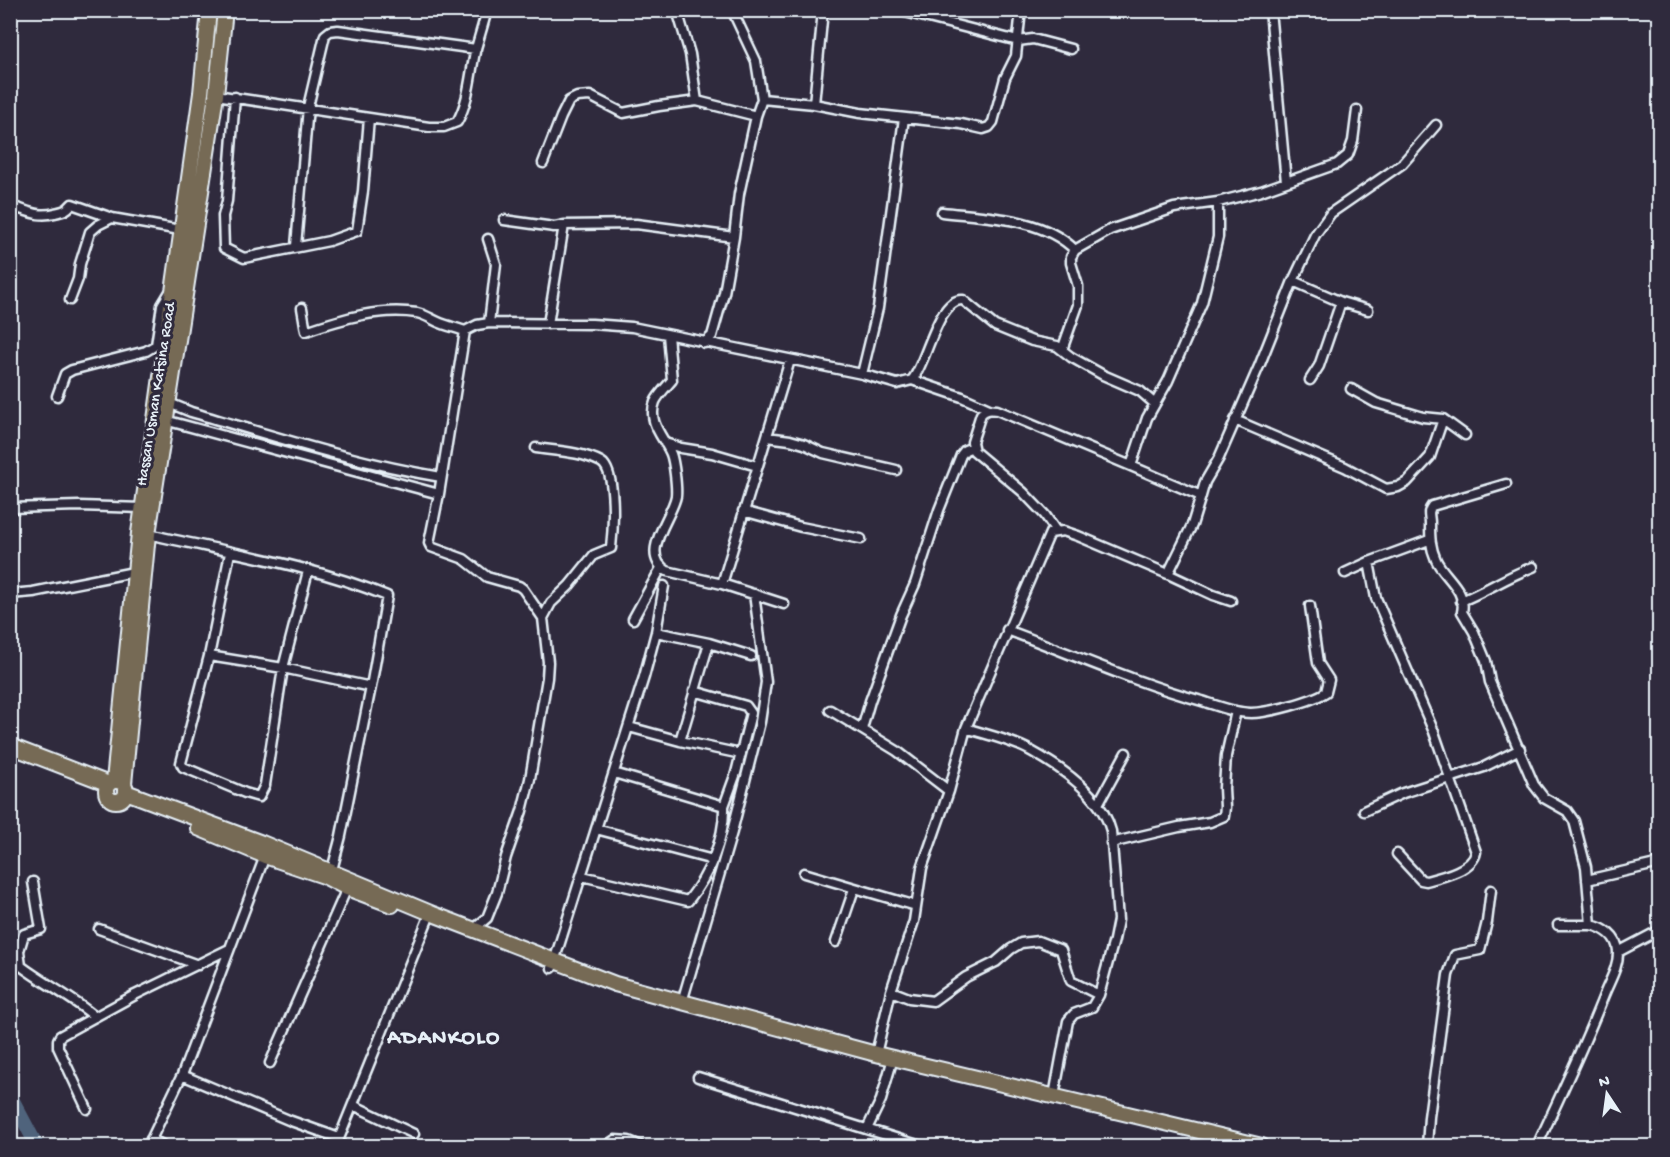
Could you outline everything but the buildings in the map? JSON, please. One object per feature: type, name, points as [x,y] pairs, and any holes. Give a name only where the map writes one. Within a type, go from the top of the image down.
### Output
[{"type":"main road","name":"Hassan Usman Katsina Road","points":[[164,404],[175,285],[189,232],[209,10]]},
{"type":"main road","name":"Hassan Usman Katsina Road","points":[[117,788],[164,404],[189,232],[216,94],[225,10]]},
{"type":"main road","name":"Hassan Usman Katsina Road","points":[[117,788],[134,572],[143,508],[162,419]]},
{"type":"main road","points":[[10,746],[332,870],[613,990],[891,1065],[1225,1146]]},
{"type":"main road","points":[[10,756],[117,788],[265,856],[324,876],[347,888],[428,919],[615,984],[876,1054],[1262,1146]]},
{"type":"street","points":[[216,94],[429,127],[457,122],[464,110],[476,49],[487,10]]},
{"type":"street","points":[[677,10],[690,54],[697,101]]},
{"type":"street","points":[[704,343],[712,336],[724,293],[739,194],[756,116],[762,99],[756,61],[732,10]]},
{"type":"street","points":[[814,104],[823,10]]},
{"type":"street","points":[[897,10],[1018,41],[1033,39],[1071,49]]},
{"type":"street","points":[[762,99],[814,104],[860,113],[961,124],[983,129],[989,127],[993,122],[1005,78],[1016,56],[1021,10]]},
{"type":"street","points":[[1270,10],[1287,182]]},
{"type":"street","points":[[296,246],[308,107],[325,35],[330,31],[338,30],[476,49]]},
{"type":"street","points":[[543,163],[569,101],[577,97],[590,96],[623,113],[697,101],[756,116]]},
{"type":"street","points":[[235,97],[227,201],[223,216],[224,248],[244,258],[329,241],[357,231],[369,118]]},
{"type":"street","points":[[1062,350],[1078,305],[1078,286],[1071,263],[1075,250],[1110,230],[1174,208],[1218,202],[1287,182],[1337,164],[1348,155],[1353,141],[1357,110]]},
{"type":"street","points":[[862,374],[878,308],[904,118]]},
{"type":"street","points":[[1168,574],[1192,525],[1201,496],[1315,235],[1331,213],[1402,164],[1436,125]]},
{"type":"street","points":[[1131,466],[1147,418],[1183,350],[1202,303],[1218,237],[1218,202]]},
{"type":"street","points":[[10,206],[25,209],[31,214],[46,216],[66,211],[72,204],[112,218],[189,232]]},
{"type":"street","points":[[942,212],[1001,219],[1037,227],[1065,240],[1075,250]]},
{"type":"street","points":[[70,300],[90,232],[112,218]]},
{"type":"street","points":[[504,220],[554,227],[636,224],[734,237]]},
{"type":"street","points":[[548,324],[564,225]]},
{"type":"street","points":[[488,239],[496,264],[489,323]]},
{"type":"street","points":[[1293,281],[1341,302],[1368,310]]},
{"type":"street","points":[[57,396],[65,374],[72,370],[146,351],[156,345],[162,305],[175,285]]},
{"type":"street","points":[[302,308],[306,331],[369,314],[399,313],[429,316],[435,321],[465,331],[477,325],[489,323],[632,327],[862,374],[897,384],[912,380],[918,374],[931,336],[952,302],[958,299],[963,300],[995,327],[1032,341],[1057,346],[1103,375],[1140,391],[1155,404]]},
{"type":"street","points":[[1310,380],[1322,357],[1341,302]]},
{"type":"street","points":[[465,331],[439,494],[429,537],[431,547],[464,558],[487,577],[519,586],[543,618]]},
{"type":"street","points":[[668,335],[672,380],[655,402],[653,422],[671,454],[676,494],[657,541],[656,559],[661,568],[667,571],[722,584],[784,604]]},
{"type":"street","points":[[722,584],[790,360]]},
{"type":"street","points":[[912,380],[997,410],[1201,496]]},
{"type":"street","points":[[1352,389],[1376,403],[1423,417],[1443,419],[1465,435]]},
{"type":"street","points":[[164,404],[388,468],[441,477]]},
{"type":"street","points":[[989,409],[981,414],[972,442],[977,455],[1023,492],[1045,515],[1056,531]]},
{"type":"street","points":[[162,419],[439,494]]},
{"type":"street","points":[[1235,420],[1314,453],[1386,489],[1398,487],[1407,482],[1425,464],[1430,457],[1443,419]]},
{"type":"street","points":[[767,437],[789,440],[823,453],[896,470]]},
{"type":"street","points":[[664,442],[757,466]]},
{"type":"street","points":[[862,729],[870,700],[915,584],[939,510],[961,455],[965,450],[973,447]]},
{"type":"street","points":[[474,929],[487,918],[497,893],[530,779],[548,669],[543,618],[550,603],[569,586],[594,555],[611,548],[614,521],[609,471],[602,463],[571,453],[536,448]]},
{"type":"street","points":[[1506,484],[1432,506],[1429,510],[1429,540],[1437,563],[1455,584],[1463,606],[1462,612],[1474,632],[1486,662],[1490,682],[1534,785],[1544,798],[1567,811],[1574,821],[1586,867],[1591,925]]},
{"type":"street","points":[[10,508],[79,506],[143,508]]},
{"type":"street","points":[[743,511],[801,527],[861,539]]},
{"type":"street","points":[[876,1054],[891,991],[914,921],[922,868],[949,791],[966,728],[1050,533],[1056,531],[1078,536],[1231,601]]},
{"type":"street","points":[[148,534],[308,571],[368,588],[387,596],[371,687],[332,870]]},
{"type":"street","points":[[1345,573],[1429,540]]},
{"type":"street","points":[[230,553],[209,656],[181,763],[183,767],[259,797],[265,785],[283,668],[308,571]]},
{"type":"street","points":[[1369,562],[1376,598],[1434,732],[1475,845],[1475,859],[1456,871],[1426,881],[1421,880],[1397,855]]},
{"type":"street","points":[[1461,601],[1513,574],[1533,567]]},
{"type":"street","points":[[633,619],[661,568]]},
{"type":"street","points":[[10,594],[33,592],[134,572]]},
{"type":"street","points":[[554,964],[629,727],[656,632],[664,586]]},
{"type":"street","points":[[682,1002],[732,832],[760,722],[766,682],[753,594]]},
{"type":"street","points":[[1007,630],[1169,692],[1236,711],[1252,713],[1321,696],[1326,692],[1329,680],[1318,663],[1310,606]]},
{"type":"street","points":[[656,632],[709,643],[751,656]]},
{"type":"street","points":[[680,741],[709,643]]},
{"type":"street","points":[[209,656],[283,668],[371,687]]},
{"type":"street","points":[[582,876],[687,901],[713,860],[724,807],[752,713],[749,708],[694,691]]},
{"type":"street","points":[[830,710],[897,751],[949,791]]},
{"type":"street","points":[[1111,843],[1210,822],[1224,816],[1226,756],[1236,711]]},
{"type":"street","points":[[629,727],[741,754]]},
{"type":"street","points":[[966,728],[1030,750],[1062,772],[1098,804],[1108,819],[1118,920],[1099,995],[1092,1007],[1074,1014],[1068,1021],[1054,1096]]},
{"type":"street","points":[[1364,811],[1402,794],[1484,767],[1520,749]]},
{"type":"street","points":[[1098,804],[1126,753]]},
{"type":"street","points":[[614,773],[724,807]]},
{"type":"street","points":[[597,829],[713,860]]},
{"type":"street","points":[[164,1146],[149,1143],[182,1076],[265,856]]},
{"type":"street","points":[[1587,880],[1659,863]]},
{"type":"street","points":[[804,873],[916,906]]},
{"type":"street","points":[[21,966],[19,951],[24,934],[41,929],[33,882]]},
{"type":"street","points":[[270,1063],[347,888]]},
{"type":"street","points":[[836,942],[854,889]]},
{"type":"street","points":[[1427,1146],[1448,975],[1455,955],[1480,950],[1487,922],[1491,890]]},
{"type":"street","points":[[182,1076],[337,1142],[428,919]]},
{"type":"street","points":[[1536,1146],[1599,1008],[1618,952],[1615,940],[1610,933],[1591,925],[1558,926]]},
{"type":"street","points":[[99,929],[198,965]]},
{"type":"street","points":[[1618,952],[1659,930]]},
{"type":"street","points":[[891,991],[909,998],[933,1000],[966,977],[996,962],[1017,945],[1030,941],[1048,944],[1061,950],[1071,981],[1099,995]]},
{"type":"street","points":[[87,1109],[57,1047],[60,1036],[229,949]]},
{"type":"street","points":[[10,957],[46,985],[80,1004],[95,1017]]},
{"type":"street","points":[[867,1129],[881,1100],[891,1065]]},
{"type":"street","points":[[698,1077],[921,1146]]},
{"type":"street","points":[[353,1105],[414,1134]]},
{"type":"street","points":[[606,1146],[615,1140],[629,1141],[641,1146]]},
{"type":"waterway","points":[[10,1095],[37,1146]]},
{"type":"district","name":"ADANKOLO","points":[[444,1035]]}]
